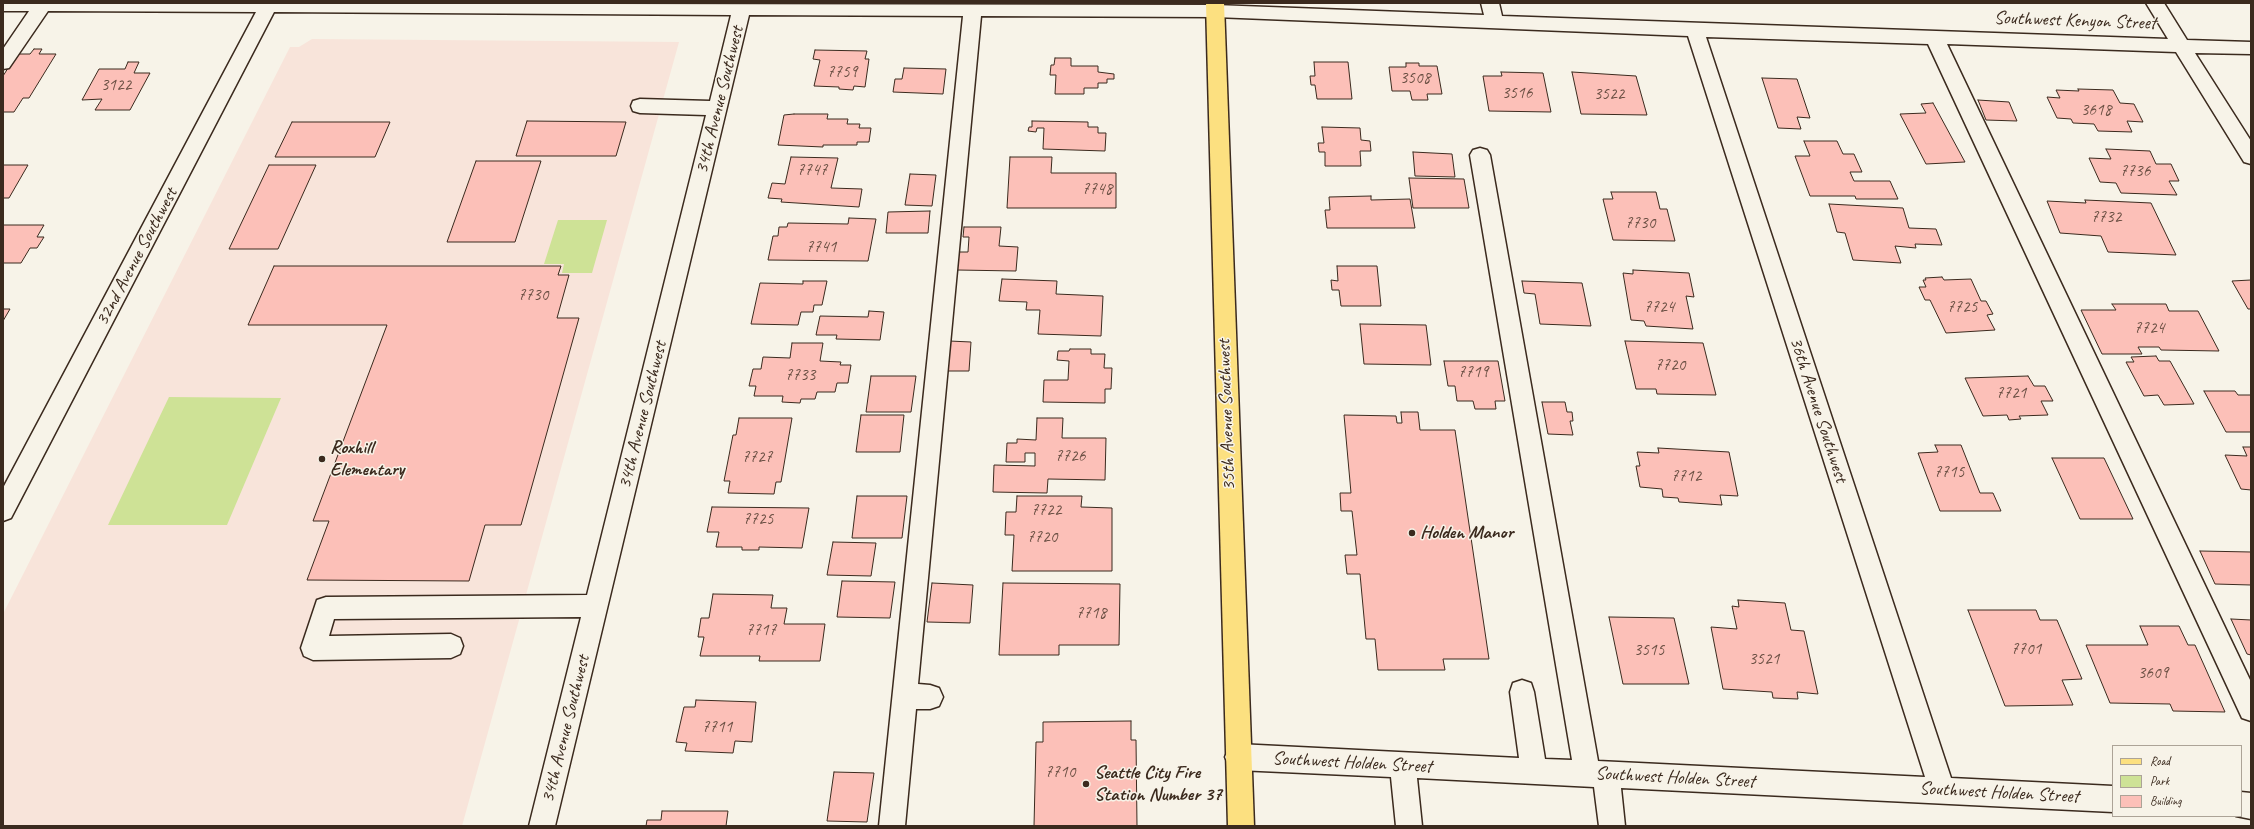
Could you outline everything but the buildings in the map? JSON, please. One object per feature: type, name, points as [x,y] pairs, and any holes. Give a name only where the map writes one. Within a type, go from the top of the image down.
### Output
[{"type":"main road","name":"35th Avenue Southwest","points":[[1215,7],[1241,826]]},
{"type":"street","points":[[1490,3],[1495,22]]},
{"type":"street","points":[[2155,3],[2251,157]]},
{"type":"street","points":[[3,64],[43,4]]},
{"type":"street","name":"Southwest Kenyon Street","points":[[3,5],[1215,7],[1495,22],[1695,30],[2251,48]]},
{"type":"street","name":"32nd Avenue Southwest","points":[[3,512],[270,5]]},
{"type":"street","name":"34th Avenue Southwest","points":[[542,826],[743,6]]},
{"type":"street","points":[[892,826],[972,6]]},
{"type":"street","name":"36th Avenue Southwest","points":[[1695,30],[1942,790]]},
{"type":"street","points":[[1934,37],[2251,709]]},
{"type":"street","points":[[640,106],[718,108]]},
{"type":"street","points":[[1480,155],[1597,774],[1612,826]]},
{"type":"street","points":[[451,646],[313,648],[326,608],[596,606]]},
{"type":"street","points":[[1522,692],[1534,771]]},
{"type":"street","points":[[904,696],[930,696]]},
{"type":"street","name":"Southwest Holden Street","points":[[1238,758],[2112,799]]},
{"type":"street","points":[[1403,765],[1409,826]]},
{"type":"shaded area","name":"Roxhill Elementary","points":[[312,39],[679,42],[462,826],[3,826],[3,614],[290,47],[299,47]]},
{"type":"green space","points":[[558,220],[607,220],[592,273],[562,273],[564,264],[544,264]]},
{"type":"green space","points":[[169,397],[281,398],[227,525],[108,525]]},
{"type":"place","name":"Roxhill Elementary","points":[[322,459]]},
{"type":"place","name":"Holden Manor","points":[[1412,533]]},
{"type":"place","name":"Seattle City Fire Station Number 37","points":[[1086,784]]}]
